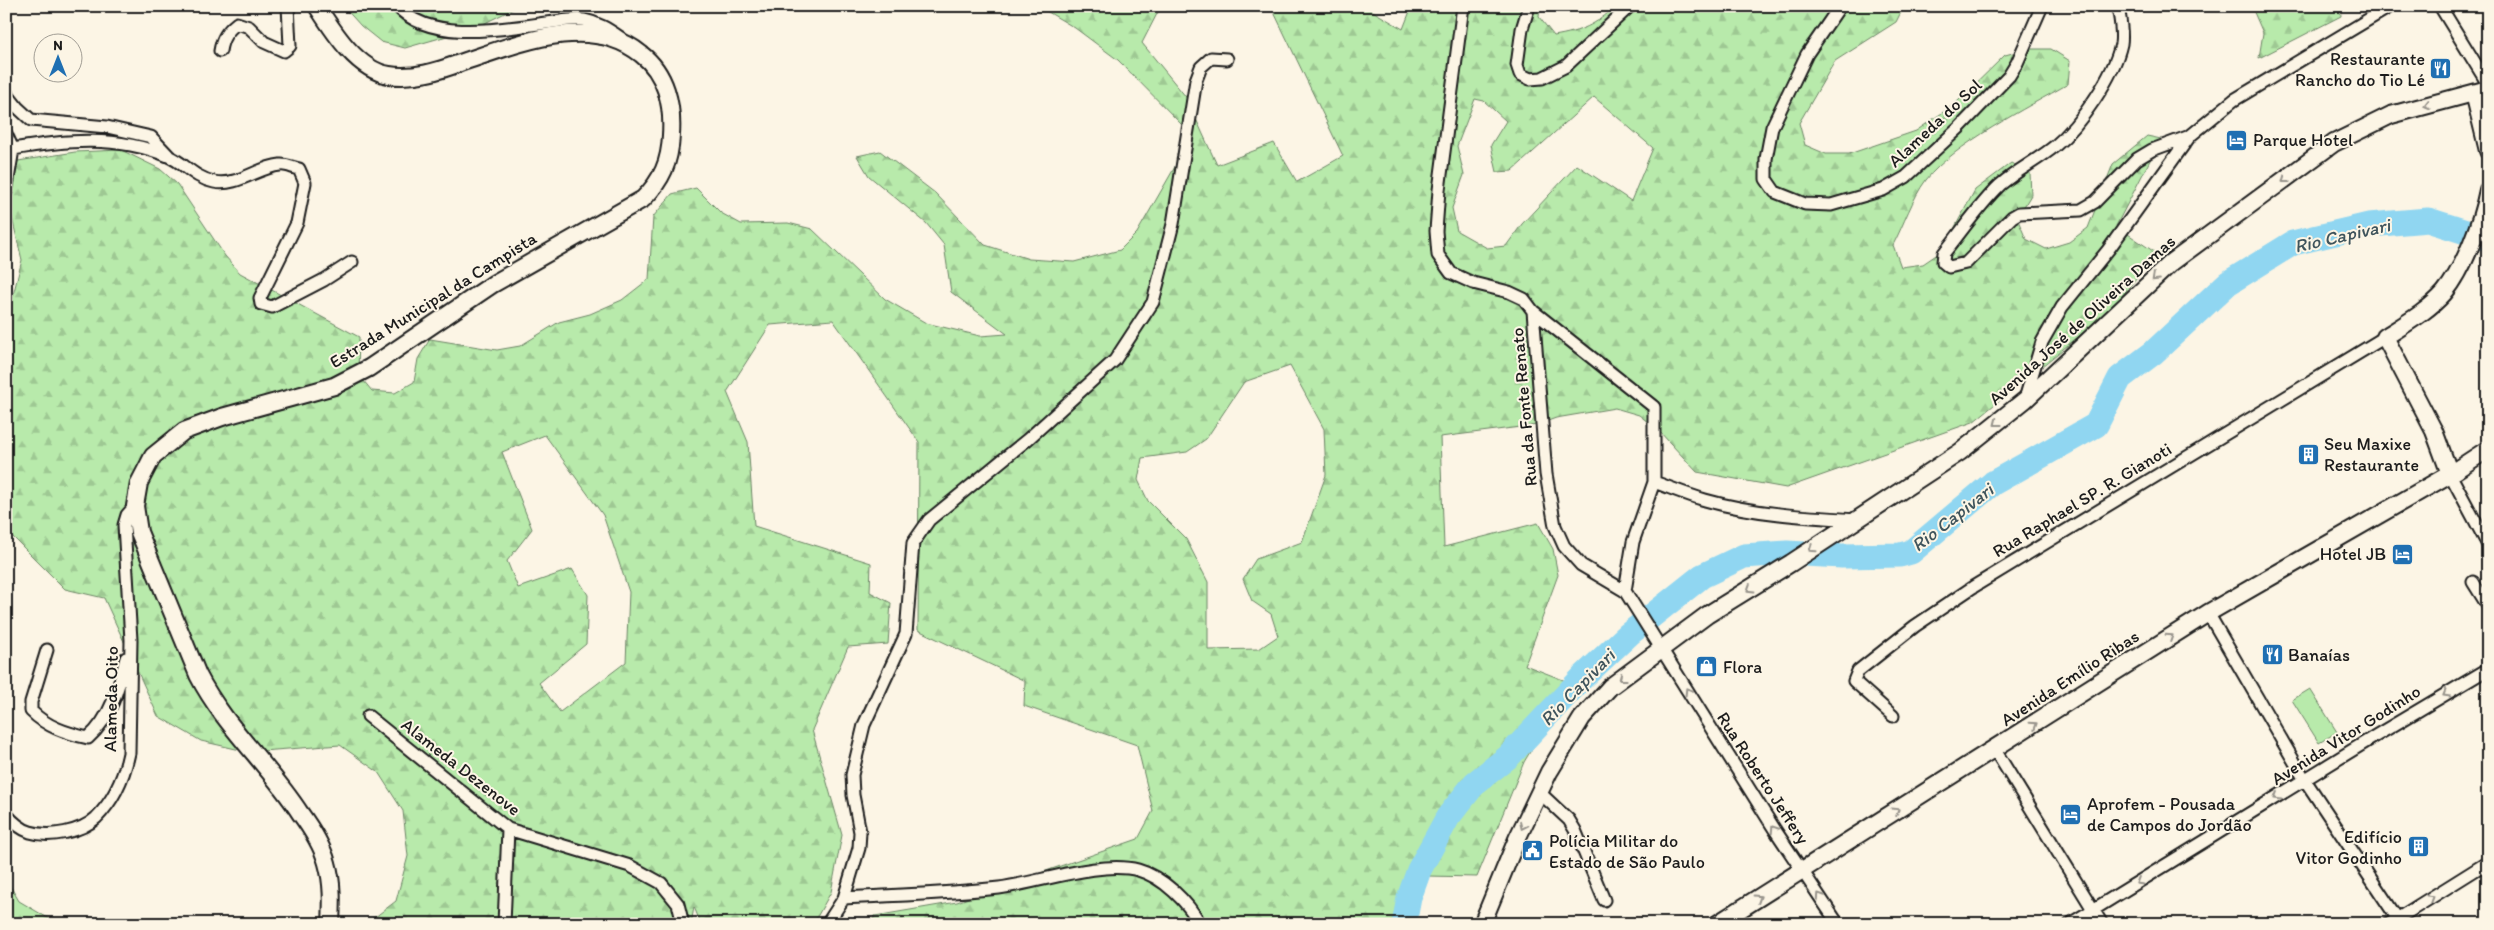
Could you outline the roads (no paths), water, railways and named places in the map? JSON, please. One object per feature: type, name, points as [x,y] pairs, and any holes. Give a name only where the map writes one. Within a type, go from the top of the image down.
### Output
[{"type":"street","points":[[220,51],[222,40],[228,30],[237,23],[249,27],[264,42],[284,51],[290,46],[288,6]]},
{"type":"street","name":"Estrada Municipal da Campista","points":[[317,6],[345,46],[364,64],[388,75],[432,72],[513,46],[559,36],[588,33],[627,42],[651,62],[668,93],[672,114],[671,148],[665,170],[660,180],[644,199],[493,284],[368,368],[334,386],[222,417],[184,431],[153,456],[139,483],[135,506],[139,532],[146,553],[209,696],[290,797],[316,835],[327,862],[333,893],[331,924]]},
{"type":"street","points":[[397,6],[403,14],[437,28],[482,31],[582,19],[602,25],[627,42]]},
{"type":"street","name":"Rua da Fonte Renato","points":[[1463,6],[1439,190],[1436,231],[1438,255],[1452,274],[1473,283],[1509,292],[1524,299],[1533,311],[1546,474],[1555,526],[1564,546],[1581,565],[1628,595]]},
{"type":"street","points":[[1529,6],[1522,29],[1517,65],[1520,74],[1530,79],[1542,78],[1566,66],[1630,6]]},
{"type":"street","name":"Alameda do Sol","points":[[1840,6],[1807,54],[1772,127],[1766,159],[1766,180],[1775,192],[1805,204],[1831,205],[1883,190],[1906,177],[1959,128],[2009,76],[2017,63],[2042,6]]},
{"type":"street","points":[[2118,6],[2122,30],[2120,44],[2110,73],[2082,115],[2056,145],[2014,173],[1998,187],[1944,253],[1942,262],[1949,267],[1966,263],[2019,212],[2080,210],[2095,202],[2137,159],[2166,143],[2190,136]]},
{"type":"street","points":[[2025,400],[2042,342],[2062,307],[2108,250],[2190,136],[2234,100],[2390,6]]},
{"type":"street","points":[[2440,6],[2483,89],[2488,151]]},
{"type":"street","points":[[827,924],[844,898],[859,848],[860,832],[853,795],[852,774],[864,725],[906,634],[913,543],[929,520],[1028,439],[1115,360],[1152,302],[1173,224],[1196,80],[1201,67],[1211,58],[1227,59]]},
{"type":"street","name":"Avenida José de Oliveira Damas","points":[[1482,924],[1539,792],[1582,718],[1610,687],[1658,644],[1791,563],[1960,452],[2025,400],[2171,263],[2334,143],[2391,115],[2483,89]]},
{"type":"street","points":[[6,93],[16,107],[31,120],[107,128],[151,137],[169,156],[189,171],[215,182],[235,181],[281,164],[299,169],[305,183],[297,223],[260,298],[261,304],[272,307],[324,280],[352,262]]},
{"type":"street","points":[[6,134],[13,149],[6,192]]},
{"type":"street","points":[[13,149],[53,142],[84,140],[122,142],[169,156]]},
{"type":"street","points":[[2488,190],[2464,258],[2445,292],[2431,306],[2385,337],[2434,431],[2450,474],[2488,545]]},
{"type":"street","points":[[1533,311],[1654,407],[1654,482],[1634,542],[1628,595]]},
{"type":"street","name":"Rua Raphael SP. R. Gianoti","points":[[1893,716],[1854,681],[1858,671],[1915,626],[1973,587],[2385,337]]},
{"type":"street","name":"Avenida Emílio Ribas","points":[[1717,924],[1802,869],[1995,750],[2208,613],[2450,474],[2488,449]]},
{"type":"street","points":[[1654,482],[1706,500],[1749,509],[1788,516],[1857,520]]},
{"type":"street","name":"Alameda Oito","points":[[6,814],[14,823],[30,832],[53,834],[73,830],[95,819],[113,796],[126,769],[129,753],[131,640],[124,525],[127,515],[135,506]]},
{"type":"street","points":[[2473,582],[2488,606]]},
{"type":"street","name":"Rua Roberto Jeffery","points":[[1628,595],[1775,830],[1838,924]]},
{"type":"street","points":[[2208,613],[2305,780],[2396,922],[2488,862]]},
{"type":"street","points":[[47,650],[31,702],[31,711],[40,720],[63,732],[88,738],[98,730],[114,703],[131,640]]},
{"type":"street","name":"Avenida Vitor Godinho","points":[[2070,924],[2488,669]]},
{"type":"street","name":"Alameda Dezenove","points":[[368,716],[508,829],[630,866],[661,883],[678,904],[683,924]]},
{"type":"street","points":[[1995,750],[2102,924]]},
{"type":"street","points":[[1539,792],[1569,820],[1576,830],[1604,900]]},
{"type":"street","points":[[504,924],[508,829]]},
{"type":"street","points":[[844,898],[1001,888],[1088,871],[1138,870],[1154,877],[1192,908],[1200,924]]},
{"type":"waterway","name":"Rio Capivari","points":[[1404,924],[1409,898],[1419,870],[1448,817],[1475,783],[1508,757],[1583,677],[1629,634],[1702,576],[1744,556],[1787,553],[1842,556],[1900,555],[1911,552],[1993,483],[2096,425],[2120,378],[2153,353],[2228,283],[2293,243],[2369,225],[2428,220],[2488,239]]},
{"type":"place","name":"Restaurante Rancho do Tio Lé","points":[[2441,69]]},
{"type":"place","name":"Parque Hotel","points":[[2237,140]]},
{"type":"place","name":"Seu Maxixe Restaurante","points":[[2308,454]]},
{"type":"place","name":"Hotel JB","points":[[2402,554]]},
{"type":"place","name":"Banaías","points":[[2272,655]]},
{"type":"place","name":"Flora","points":[[1707,667]]},
{"type":"place","name":"Aprofem - Pousada de Campos do Jordão","points":[[2071,814]]},
{"type":"place","name":"Edifício Vitor Godinho","points":[[2418,847]]},
{"type":"place","name":"Polícia Militar do Estado de São Paulo","points":[[1533,851]]}]
